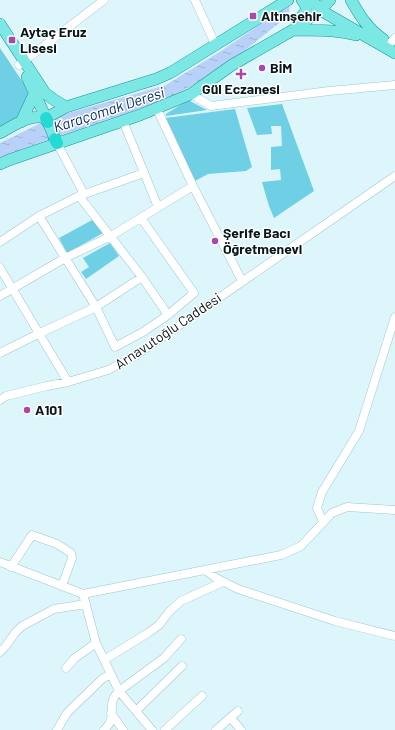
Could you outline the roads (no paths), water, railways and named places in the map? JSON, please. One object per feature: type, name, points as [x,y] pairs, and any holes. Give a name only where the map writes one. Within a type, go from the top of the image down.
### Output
[{"type":"main road","points":[[47,120],[66,107],[156,79],[170,73],[216,46],[288,0]]},
{"type":"main road","points":[[268,44],[304,15],[306,8],[302,0]]},
{"type":"main road","points":[[312,0],[320,10],[370,38]]},
{"type":"main road","points":[[0,164],[56,141],[157,109],[191,94],[232,65],[293,30],[320,10],[330,0]]},
{"type":"main road","points":[[351,0],[357,5],[362,19],[374,32],[394,45]]},
{"type":"main road","points":[[0,24],[22,63],[56,141]]},
{"type":"main road","points":[[293,30],[343,31],[394,45]]},
{"type":"main road","points":[[0,37],[45,93],[53,100],[66,107]]},
{"type":"main road","points":[[21,122],[35,92]]},
{"type":"main road","points":[[0,133],[21,122],[40,116],[47,120]]},
{"type":"street","points":[[22,63],[104,0]]},
{"type":"street","points":[[195,0],[216,46]]},
{"type":"street","points":[[191,94],[211,106],[329,91],[395,85]]},
{"type":"street","points":[[157,109],[242,281]]},
{"type":"street","points":[[123,120],[158,207]]},
{"type":"street","points":[[56,141],[81,195],[142,277],[168,315]]},
{"type":"street","points":[[0,242],[39,216],[81,195],[144,173]]},
{"type":"street","name":"Arnavutoğlu Caddesi","points":[[0,400],[6,396],[68,382],[108,370],[135,356],[395,176]]},
{"type":"street","points":[[0,296],[65,258],[111,236],[194,186]]},
{"type":"street","points":[[39,216],[96,307],[115,346],[142,332],[168,315],[194,293],[141,218]]},
{"type":"street","points":[[0,268],[68,382]]},
{"type":"street","points":[[0,354],[40,333],[96,307],[142,277]]},
{"type":"street","points":[[323,522],[317,508],[322,492],[359,431],[395,317]]},
{"type":"street","points":[[0,562],[83,594],[281,555],[301,546],[332,513],[347,507],[395,510]]},
{"type":"street","points":[[11,567],[32,535],[58,544],[71,553],[72,558],[62,586]]},
{"type":"street","points":[[205,570],[223,582],[238,589],[335,621],[395,636]]},
{"type":"street","points":[[104,660],[148,634],[159,625],[169,612],[181,601],[223,582]]},
{"type":"street","points":[[83,594],[96,643],[119,691],[152,730]]},
{"type":"street","points":[[0,652],[22,626],[54,609],[86,604]]},
{"type":"street","points":[[104,730],[111,721],[114,696],[164,658],[181,639]]},
{"type":"street","points":[[66,668],[75,658],[96,643]]},
{"type":"street","points":[[136,711],[182,666]]},
{"type":"street","points":[[57,730],[67,713],[102,679],[111,674]]},
{"type":"street","points":[[165,730],[202,696]]},
{"type":"street","points":[[216,730],[238,711]]},
{"type":"street","points":[[111,713],[123,730]]},
{"type":"street","points":[[231,718],[241,730]]},
{"type":"water","name":"Karaçomak Deresi","points":[[290,4],[289,12],[284,19],[229,63],[171,98],[27,147],[0,158],[0,143],[43,122],[65,114],[166,85],[221,51]]},
{"type":"place","name":"Altınşehir","points":[[253,16]]},
{"type":"place","name":"Aytaç Eruz Lisesi","points":[[12,40]]},
{"type":"place","name":"BİM","points":[[262,68]]},
{"type":"place","name":"Gül Eczanesi","points":[[241,74]]},
{"type":"place","name":"Şerife Bacı Öğretmenevi","points":[[215,241]]},
{"type":"place","name":"A101","points":[[27,410]]}]
